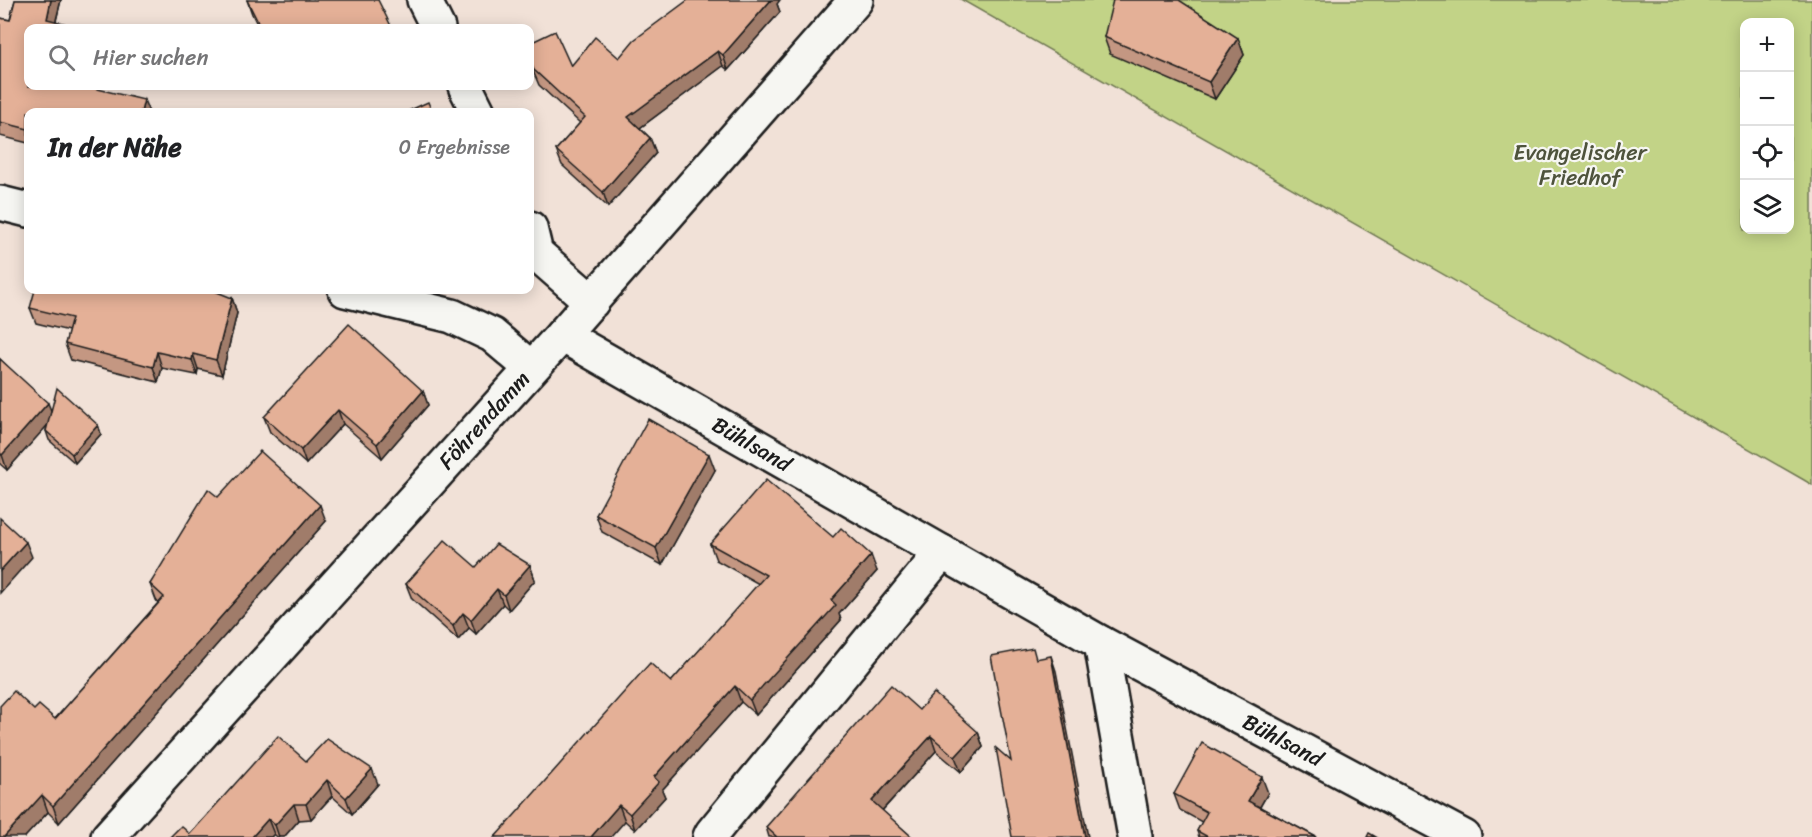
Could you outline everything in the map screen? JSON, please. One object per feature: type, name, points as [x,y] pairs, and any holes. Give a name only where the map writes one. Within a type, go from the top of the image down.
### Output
[{"type":"street","points":[[424,0],[436,24]]},
{"type":"street","name":"Föhrendamm","points":[[108,837],[592,302],[856,0]]},
{"type":"street","points":[[467,90],[476,108]]},
{"type":"street","points":[[0,202],[24,209]]},
{"type":"street","points":[[534,245],[536,253],[592,302]]},
{"type":"street","points":[[361,294],[452,316],[492,335],[531,368]]},
{"type":"street","name":"Bühlsand","points":[[562,335],[1101,643],[1464,837]]},
{"type":"street","points":[[710,837],[942,552]]},
{"type":"street","points":[[1101,643],[1135,837]]},
{"type":"green space","name":"Evangelischer Friedhof","points":[[962,0],[1812,0],[1812,485]]},
{"type":"building","points":[[15,0],[51,0],[47,19],[67,24],[24,24],[24,90],[102,90],[144,100],[142,108],[24,108],[24,128],[0,122],[0,18],[10,20]]},
{"type":"building","points":[[247,0],[378,0],[390,24],[259,24]]},
{"type":"building","points":[[688,0],[771,0],[723,55],[718,51],[628,117],[650,138],[603,192],[556,150],[585,117],[534,70],[534,41],[555,31],[571,66],[595,37],[619,58],[634,40]]},
{"type":"building","points":[[1113,0],[1179,0],[1238,38],[1209,82],[1104,37]]},
{"type":"building","points":[[428,102],[430,108],[415,108]]},
{"type":"building","points":[[34,294],[222,294],[232,298],[216,360],[193,354],[192,360],[157,352],[153,367],[65,344],[72,318],[30,308]]},
{"type":"building","points":[[349,324],[423,391],[377,444],[338,410],[301,450],[264,417]]},
{"type":"building","points":[[0,359],[48,403],[2,455],[0,453]]},
{"type":"building","points":[[57,388],[98,425],[72,454],[46,431]]},
{"type":"building","points":[[648,419],[709,454],[656,548],[596,515]]},
{"type":"building","points":[[260,451],[320,505],[53,806],[42,795],[4,837],[0,837],[0,706],[14,691],[34,710],[39,705],[55,719],[164,597],[150,584],[208,489],[218,497]]},
{"type":"building","points":[[766,480],[833,537],[841,528],[871,555],[831,600],[836,605],[750,700],[735,686],[654,777],[659,782],[630,814],[619,805],[591,837],[495,837],[650,663],[671,682],[766,575],[710,544]]},
{"type":"building","points":[[0,518],[26,542],[0,571]]},
{"type":"building","points":[[445,540],[476,567],[496,544],[530,565],[504,595],[497,589],[471,620],[463,613],[453,626],[406,584]]},
{"type":"building","points":[[1033,648],[1036,659],[1051,656],[1085,837],[1012,837],[996,748],[1011,761],[991,656]]},
{"type":"building","points":[[891,685],[919,710],[934,693],[978,732],[955,757],[931,736],[872,801],[912,837],[777,837],[766,827]]},
{"type":"building","points":[[278,736],[306,761],[327,739],[372,769],[346,798],[327,780],[306,804],[294,804],[275,825],[268,819],[252,837],[170,837],[181,826],[190,834]]},
{"type":"building","points":[[1202,743],[1262,777],[1248,801],[1316,837],[1208,837],[1197,831],[1207,812],[1174,794]]}]
